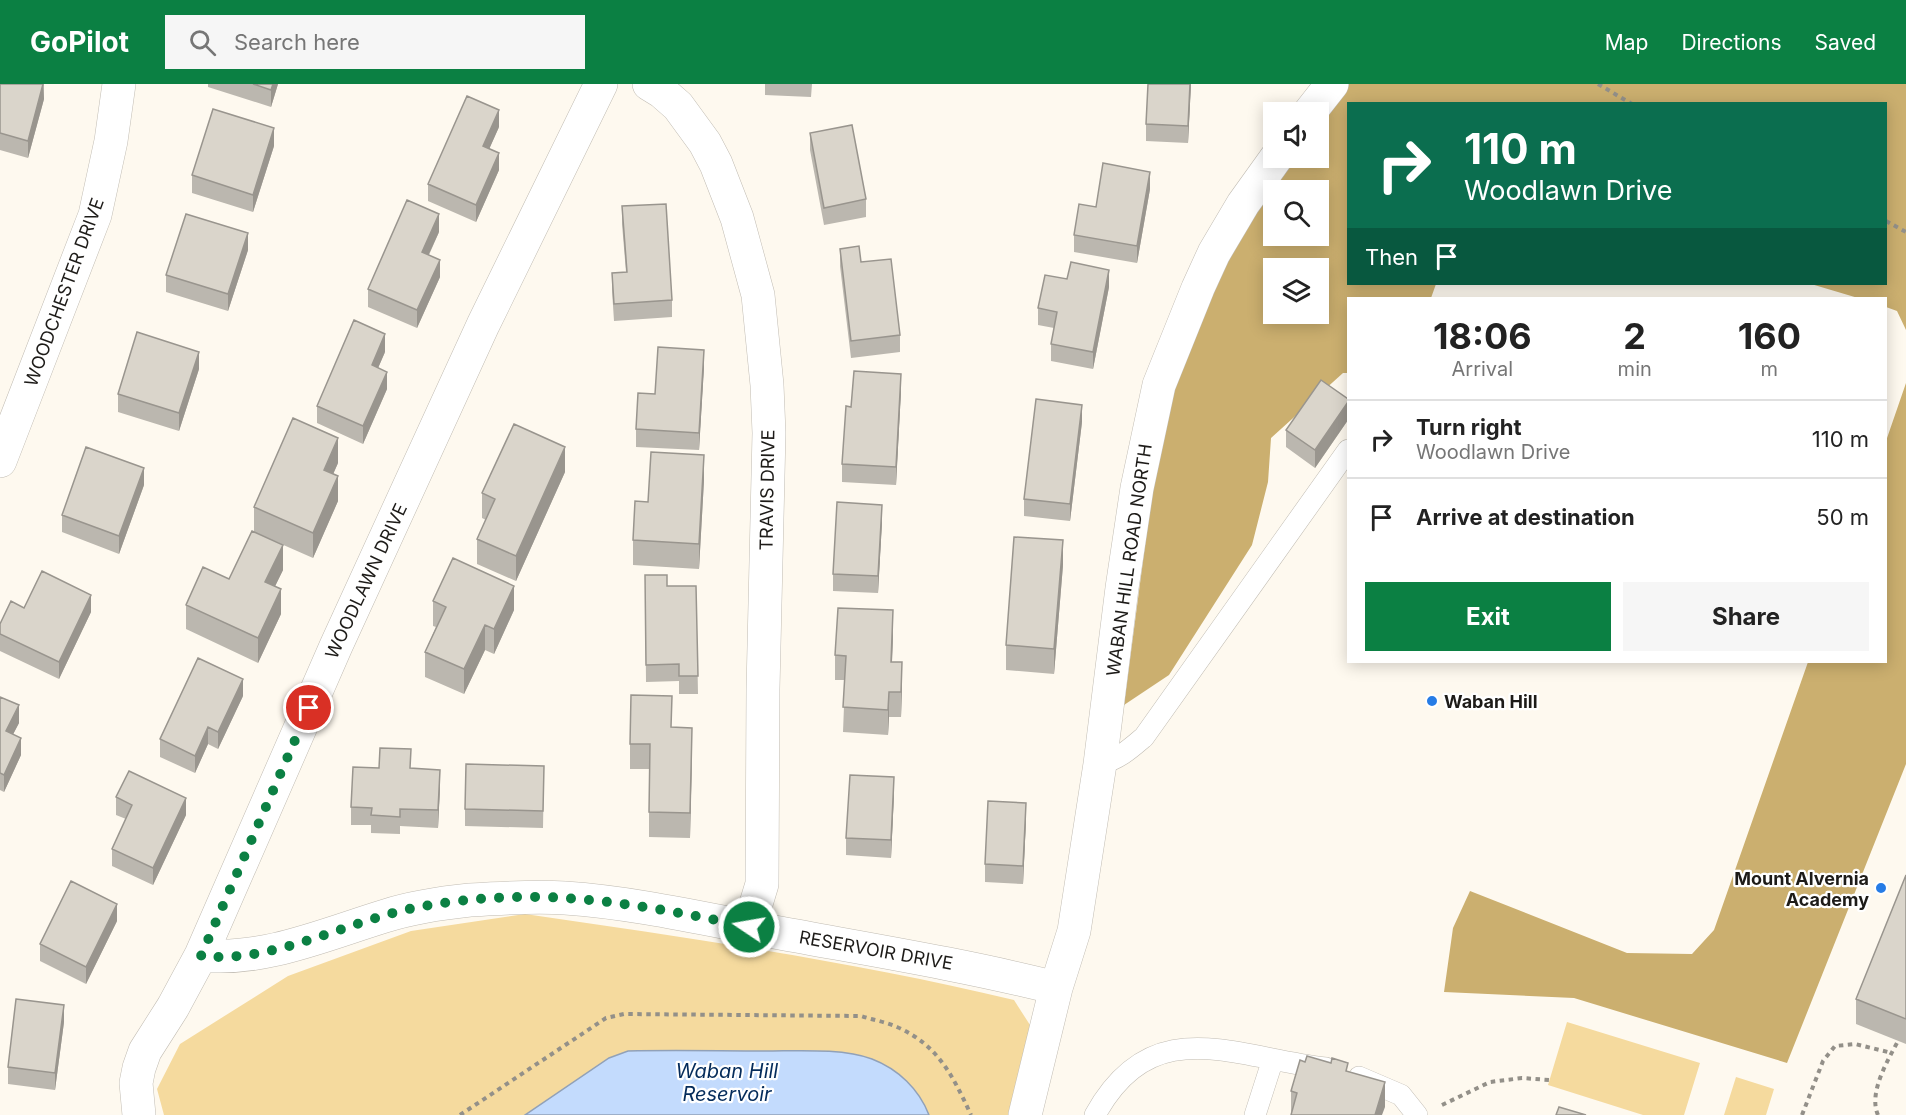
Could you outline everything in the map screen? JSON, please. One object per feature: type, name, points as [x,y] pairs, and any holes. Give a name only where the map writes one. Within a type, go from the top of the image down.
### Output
[{"type":"street","name":"WOODCHESTER DRIVE","points":[[0,461],[95,215],[111,141],[119,84]]},
{"type":"street","name":"WOODLAWN DRIVE","points":[[139,1115],[136,1083],[141,1059],[201,956],[336,646],[468,357],[601,84]]},
{"type":"street","name":"TRAVIS DRIVE","points":[[649,84],[678,106],[705,143],[716,164],[737,218],[758,295],[767,385],[769,433],[763,688],[762,884],[749,927]]},
{"type":"street","points":[[1318,102],[1332,84]]},
{"type":"street","name":"WABAN HILL ROAD NORTH","points":[[1025,1115],[1056,988],[1074,930],[1100,764],[1137,488],[1159,385],[1214,253],[1243,204],[1269,168]]},
{"type":"street","name":"RESERVOIR DRIVE","points":[[201,956],[220,958],[242,956],[293,944],[423,906],[514,898],[564,898],[649,908],[948,963],[1056,988]]},
{"type":"lane","points":[[1100,764],[1113,761],[1125,754],[1144,737],[1347,451]]},
{"type":"lane","points":[[1095,1115],[1121,1077],[1152,1057],[1176,1050],[1197,1048],[1220,1048],[1327,1068],[1386,1087],[1427,1111]]},
{"type":"lane","points":[[1255,1115],[1273,1059]]},
{"type":"path","points":[[1598,84],[1629,102]]},
{"type":"path","points":[[1887,222],[1906,232]]},
{"type":"path","points":[[460,1115],[606,1018],[624,1014],[861,1016],[879,1021],[896,1026],[925,1042],[941,1059],[971,1115]]},
{"type":"path","points":[[1878,1115],[1875,1109],[1877,1087],[1898,1041]]},
{"type":"path","points":[[1802,1115],[1823,1061],[1835,1046],[1855,1044],[1892,1053]]},
{"type":"path","points":[[1427,1111],[1490,1082],[1522,1078],[1549,1080]]},
{"type":"shaded area","points":[[1349,84],[1906,84],[1906,330],[1897,311],[1887,307],[1887,297],[1855,297],[1814,285],[1887,285],[1887,102],[1347,102],[1347,285],[1436,285],[1431,297],[1347,297],[1347,373],[1343,373],[1271,438],[1268,482],[1252,545],[1169,675],[1124,705],[1161,424],[1214,281],[1263,201],[1263,246],[1329,246],[1329,180],[1276,180],[1283,168],[1329,168],[1329,109]]},
{"type":"shaded area","points":[[1906,383],[1906,764],[1787,1063],[1574,998],[1444,992],[1453,928],[1470,891],[1627,953],[1692,954],[1714,930],[1808,663],[1887,663],[1887,438]]},
{"type":"shaded area","points":[[525,914],[832,962],[1014,1000],[1030,1025],[1008,1115],[164,1115],[157,1089],[180,1044],[288,976],[411,931]]},
{"type":"shaded area","points":[[1567,1022],[1700,1063],[1684,1115],[1643,1115],[1548,1085]]},
{"type":"shaded area","points":[[1736,1077],[1774,1089],[1766,1115],[1724,1115]]},
{"type":"water","name":"Waban Hill Reservoir","points":[[628,1051],[820,1051],[860,1055],[882,1063],[899,1074],[920,1097],[929,1115],[525,1115],[609,1058]]},
{"type":"building","points":[[0,84],[43,84],[28,141],[0,133]]},
{"type":"building","points":[[253,84],[273,84],[271,90]]},
{"type":"building","points":[[1148,84],[1190,84],[1188,126],[1146,124]]},
{"type":"building","points":[[467,96],[499,110],[483,146],[499,153],[476,205],[428,184]]},
{"type":"building","points":[[213,109],[274,128],[253,195],[192,175]]},
{"type":"building","points":[[852,125],[866,199],[824,208],[810,133]]},
{"type":"building","points":[[1103,163],[1150,172],[1137,246],[1074,235],[1079,204],[1096,207]]},
{"type":"building","points":[[407,200],[439,214],[422,252],[440,260],[417,310],[368,289]]},
{"type":"building","points":[[666,204],[672,300],[614,304],[612,273],[627,272],[622,206]]},
{"type":"building","points":[[186,214],[248,233],[228,294],[166,275]]},
{"type":"building","points":[[859,246],[861,262],[891,259],[900,335],[851,341],[840,249]]},
{"type":"building","points":[[1071,262],[1109,270],[1093,352],[1051,344],[1057,312],[1038,308],[1045,275],[1067,279]]},
{"type":"building","points":[[354,320],[385,334],[372,365],[387,372],[363,426],[317,406]]},
{"type":"building","points":[[137,332],[199,352],[179,413],[118,394]]},
{"type":"building","points":[[658,347],[704,350],[699,433],[636,429],[638,393],[655,394]]},
{"type":"building","points":[[854,371],[901,374],[896,467],[842,464],[846,406],[851,407]]},
{"type":"building","points":[[1321,380],[1347,398],[1347,403],[1315,450],[1286,430]]},
{"type":"building","points":[[1036,399],[1082,405],[1070,504],[1024,499]]},
{"type":"building","points":[[293,418],[338,438],[324,470],[338,476],[313,533],[254,507]]},
{"type":"building","points":[[514,424],[565,447],[516,556],[477,539],[495,499],[482,493]]},
{"type":"building","points":[[86,447],[144,468],[119,536],[62,515]]},
{"type":"building","points":[[651,452],[704,455],[699,544],[633,540],[635,501],[648,502]]},
{"type":"building","points":[[837,502],[882,505],[878,576],[833,574]]},
{"type":"building","points":[[252,531],[283,545],[265,582],[281,589],[258,638],[186,605],[203,567],[229,579]]},
{"type":"building","points":[[1014,537],[1063,540],[1054,649],[1006,645]]},
{"type":"building","points":[[453,558],[514,586],[494,629],[485,625],[464,669],[425,652],[446,607],[433,601]]},
{"type":"building","points":[[42,571],[91,595],[59,662],[0,634],[0,624],[11,601],[24,608]]},
{"type":"building","points":[[645,575],[667,575],[667,586],[696,586],[698,676],[679,676],[679,664],[646,665]]},
{"type":"building","points":[[838,608],[893,610],[891,662],[902,662],[901,692],[889,692],[888,710],[843,707],[846,656],[835,655]]},
{"type":"building","points":[[198,658],[243,679],[218,732],[208,727],[195,756],[160,739]]},
{"type":"building","points":[[631,695],[672,696],[671,727],[692,728],[690,813],[649,812],[650,744],[630,744]]},
{"type":"building","points":[[0,697],[19,705],[6,731],[21,738],[4,775],[0,773]]},
{"type":"building","points":[[380,748],[411,749],[410,768],[440,770],[438,810],[400,809],[400,817],[371,815],[372,808],[351,807],[353,767],[379,768]]},
{"type":"building","points":[[466,764],[544,766],[543,811],[465,809]]},
{"type":"building","points":[[129,771],[186,798],[153,868],[112,849],[132,805],[116,797]]},
{"type":"building","points":[[850,775],[894,777],[891,840],[846,838]]},
{"type":"building","points":[[988,801],[1026,803],[1023,866],[985,864]]},
{"type":"building","points":[[1906,875],[1906,1019],[1856,999]]},
{"type":"building","points":[[71,881],[117,904],[86,967],[40,944]]},
{"type":"building","points":[[16,999],[64,1005],[55,1073],[8,1067]]},
{"type":"building","points":[[1307,1056],[1331,1063],[1332,1058],[1348,1063],[1346,1071],[1385,1082],[1375,1115],[1291,1115],[1297,1093],[1291,1091],[1300,1060],[1305,1062]]},
{"type":"building","points":[[1559,1107],[1586,1115],[1556,1115]]},
{"type":"place","name":"Waban Hill","points":[[1432,701]]},
{"type":"place","name":"Mount Alvernia Academy","points":[[1881,888]]},
{"type":"route","points":[[309,708],[201,956],[220,958],[242,956],[293,944],[423,906],[469,900],[564,898],[649,908],[749,927]]}]
